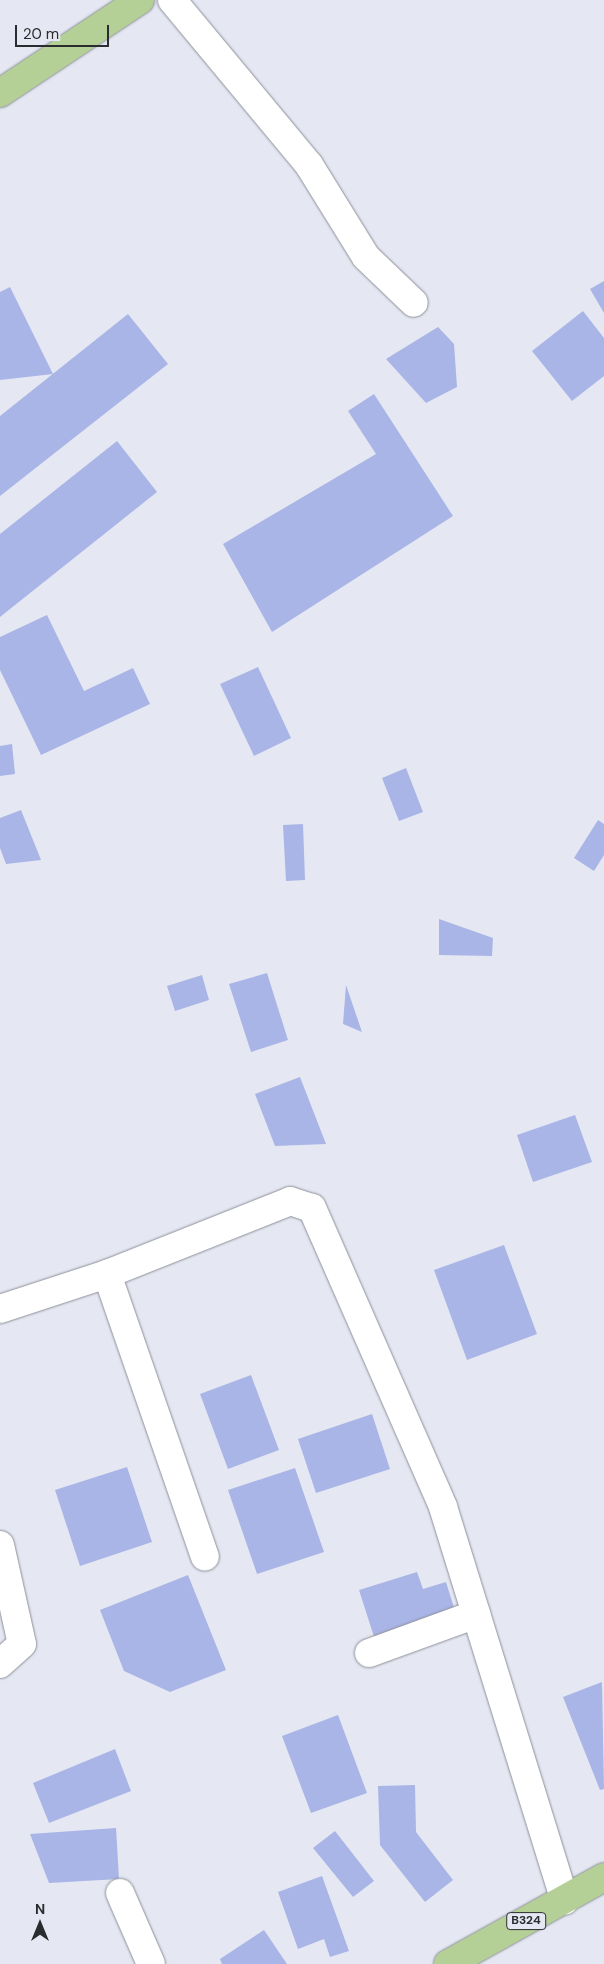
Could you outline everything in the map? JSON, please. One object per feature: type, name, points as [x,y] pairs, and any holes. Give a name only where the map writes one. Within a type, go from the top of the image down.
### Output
[{"type":"main road","points":[[0,93],[140,0]]},
{"type":"main road","name":"B324","points":[[448,1964],[604,1876]]},
{"type":"street","points":[[172,0],[309,165],[366,257],[414,303]]},
{"type":"street","points":[[0,1309],[107,1274],[290,1201],[312,1208],[443,1507],[564,1900]]},
{"type":"street","points":[[107,1274],[205,1558]]},
{"type":"street","points":[[0,1545],[22,1644],[0,1664]]},
{"type":"street","points":[[369,1654],[476,1614]]},
{"type":"street","points":[[120,1893],[151,1964]]},
{"type":"building","points":[[604,281],[604,313],[590,289]]},
{"type":"building","points":[[10,287],[53,374],[0,380],[0,292]]},
{"type":"building","points":[[583,311],[604,338],[604,376],[572,401],[532,351]]},
{"type":"building","points":[[128,314],[168,364],[0,496],[0,416]]},
{"type":"building","points":[[438,327],[454,344],[457,387],[426,403],[386,359]]},
{"type":"building","points":[[374,394],[453,516],[272,632],[223,544],[376,454],[348,411]]},
{"type":"building","points":[[117,441],[157,492],[0,617],[0,534]]},
{"type":"building","points":[[47,615],[84,691],[133,668],[150,704],[41,755],[0,670],[0,637]]},
{"type":"building","points":[[258,667],[291,738],[254,756],[220,684]]},
{"type":"building","points":[[12,744],[15,774],[0,776],[0,746]]},
{"type":"building","points":[[406,768],[423,812],[399,821],[382,778]]},
{"type":"building","points":[[21,810],[41,860],[6,864],[0,848],[0,818]]},
{"type":"building","points":[[598,820],[604,824],[604,855],[594,871],[574,858]]},
{"type":"building","points":[[303,824],[305,880],[286,881],[283,825]]},
{"type":"building","points":[[439,919],[493,938],[492,956],[439,955]]},
{"type":"building","points":[[267,973],[288,1040],[251,1052],[229,984]]},
{"type":"building","points":[[202,975],[209,1000],[175,1011],[167,986]]},
{"type":"building","points":[[346,985],[362,1032],[343,1024]]},
{"type":"building","points":[[300,1077],[326,1144],[275,1146],[255,1094]]},
{"type":"building","points":[[575,1115],[592,1162],[533,1182],[517,1135]]},
{"type":"building","points":[[504,1245],[537,1334],[467,1360],[434,1270]]},
{"type":"building","points":[[251,1375],[279,1450],[228,1469],[200,1394]]},
{"type":"building","points":[[372,1414],[390,1469],[316,1493],[298,1439]]},
{"type":"building","points":[[127,1467],[152,1542],[80,1566],[55,1490]]},
{"type":"building","points":[[295,1468],[324,1552],[257,1574],[228,1490]]},
{"type":"building","points":[[417,1572],[423,1589],[446,1582],[456,1614],[375,1640],[359,1590]]},
{"type":"building","points":[[188,1575],[226,1670],[170,1692],[124,1671],[100,1610]]},
{"type":"building","points":[[602,1682],[604,1789],[600,1790],[563,1697]]},
{"type":"building","points":[[338,1715],[367,1793],[311,1813],[282,1736]]},
{"type":"building","points":[[115,1749],[131,1791],[49,1823],[33,1783]]},
{"type":"building","points":[[415,1785],[416,1832],[453,1880],[425,1902],[380,1845],[378,1786]]},
{"type":"building","points":[[116,1828],[119,1879],[49,1883],[30,1834]]},
{"type":"building","points":[[335,1831],[374,1881],[353,1897],[313,1848]]},
{"type":"building","points":[[322,1876],[349,1951],[330,1957],[324,1939],[298,1949],[278,1892]]},
{"type":"building","points":[[264,1930],[287,1964],[222,1964],[220,1959]]}]
